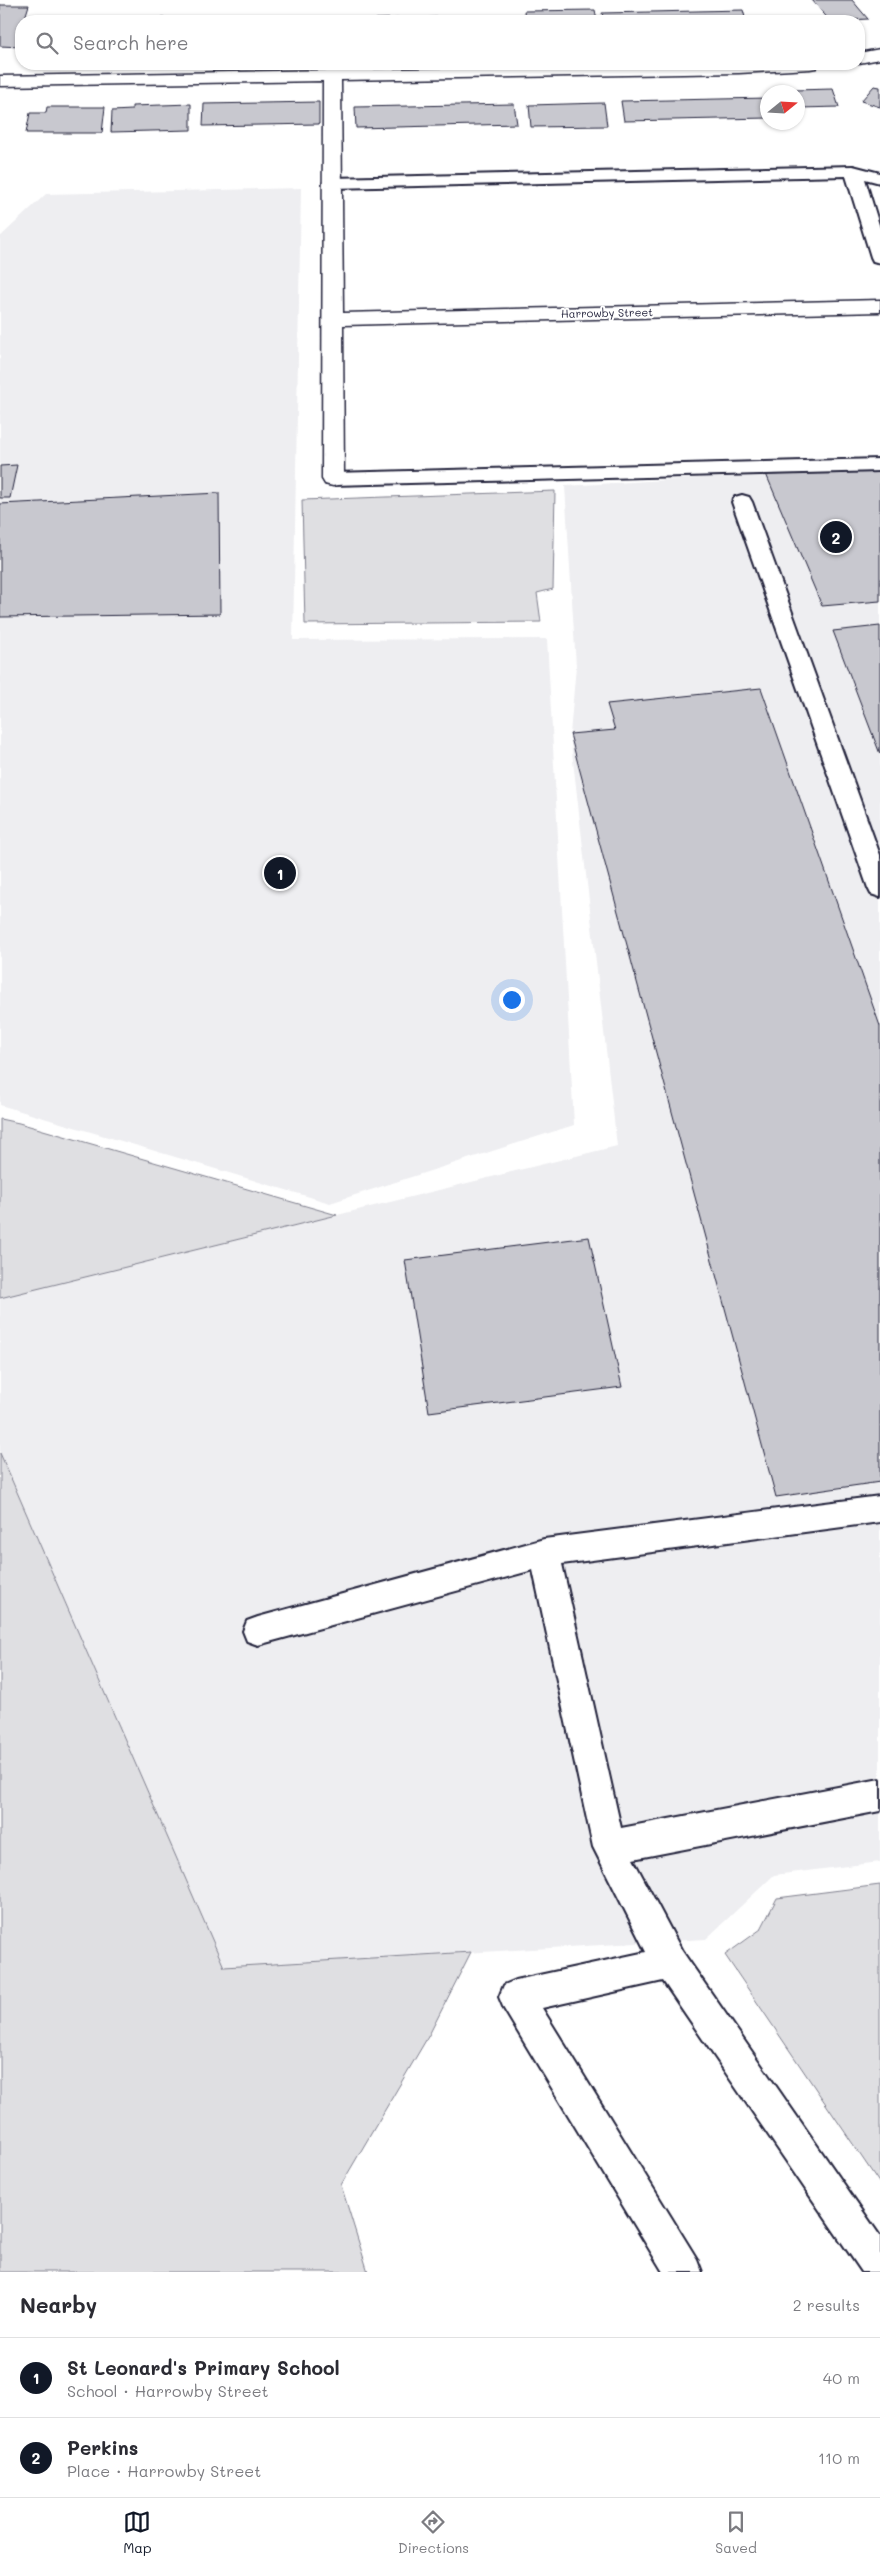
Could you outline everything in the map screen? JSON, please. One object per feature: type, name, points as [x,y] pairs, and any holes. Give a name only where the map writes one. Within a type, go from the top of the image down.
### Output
[{"type":"street","points":[[865,57],[880,54]]},
{"type":"street","points":[[0,81],[603,70]]},
{"type":"street","points":[[332,74],[333,479]]},
{"type":"street","name":"Harrowby Street","points":[[334,319],[880,306]]},
{"type":"lane","points":[[332,182],[853,171],[880,178]]},
{"type":"lane","points":[[853,171],[880,257]]},
{"type":"lane","points":[[333,479],[880,465]]},
{"type":"lane","points":[[742,502],[880,888]]},
{"type":"lane","points":[[258,1631],[544,1553],[880,1509]]},
{"type":"lane","points":[[544,1553],[609,1847],[670,1963],[880,2267]]},
{"type":"lane","points":[[609,1847],[880,1796]]},
{"type":"lane","points":[[670,1963],[516,1997],[684,2272]]},
{"type":"shaded area","points":[[301,188],[293,640],[547,639],[574,1125],[330,1203],[0,1105],[0,237],[46,194]]},
{"type":"shaded area","points":[[880,471],[880,1862],[774,1875],[706,1939],[224,1967],[0,1453],[0,1298],[617,1146],[570,734],[576,666],[565,486],[766,474]]},
{"type":"shaded area","points":[[555,491],[553,589],[537,593],[541,622],[305,624],[302,500]]},
{"type":"shaded area","points":[[0,1119],[19,1123],[337,1215],[0,1298]]},
{"type":"shaded area","points":[[0,1453],[224,1967],[471,1952],[429,2035],[341,2185],[368,2272],[0,2272]]},
{"type":"shaded area","points":[[880,1885],[880,2184],[725,1955],[761,1929],[777,1898]]},
{"type":"building","points":[[812,0],[852,0],[865,15],[825,15]]},
{"type":"building","points":[[0,5],[29,5],[26,15],[15,15],[15,47],[0,46]]},
{"type":"building","points":[[595,10],[596,15],[525,15],[524,11]]},
{"type":"building","points":[[743,10],[744,15],[602,15],[602,13]]},
{"type":"building","points":[[874,86],[880,87],[880,107],[861,101]]},
{"type":"building","points":[[833,89],[839,107],[805,108],[805,90]]},
{"type":"building","points":[[760,98],[760,118],[624,121],[621,101]]},
{"type":"building","points":[[319,102],[319,124],[203,126],[204,104]]},
{"type":"building","points":[[604,103],[607,126],[531,127],[529,105]]},
{"type":"building","points":[[191,104],[191,130],[111,132],[112,111],[132,110],[132,106]]},
{"type":"building","points":[[514,104],[517,124],[356,128],[355,107]]},
{"type":"building","points":[[47,107],[105,107],[102,133],[26,133],[30,113],[46,113]]},
{"type":"building","points":[[17,465],[10,498],[0,498],[0,466]]},
{"type":"building","points":[[880,471],[880,601],[822,606],[766,474]]},
{"type":"building","points":[[219,493],[220,614],[0,617],[0,504]]},
{"type":"building","points":[[880,626],[880,754],[833,631]]},
{"type":"building","points":[[761,688],[880,1026],[880,1482],[776,1497],[570,734],[615,730],[607,704]]},
{"type":"building","points":[[589,1237],[622,1387],[429,1412],[405,1260]]},
{"type":"place","name":"Perkins","points":[[836,537]]},
{"type":"place","name":"St Leonard's Primary School","points":[[280,873]]}]
